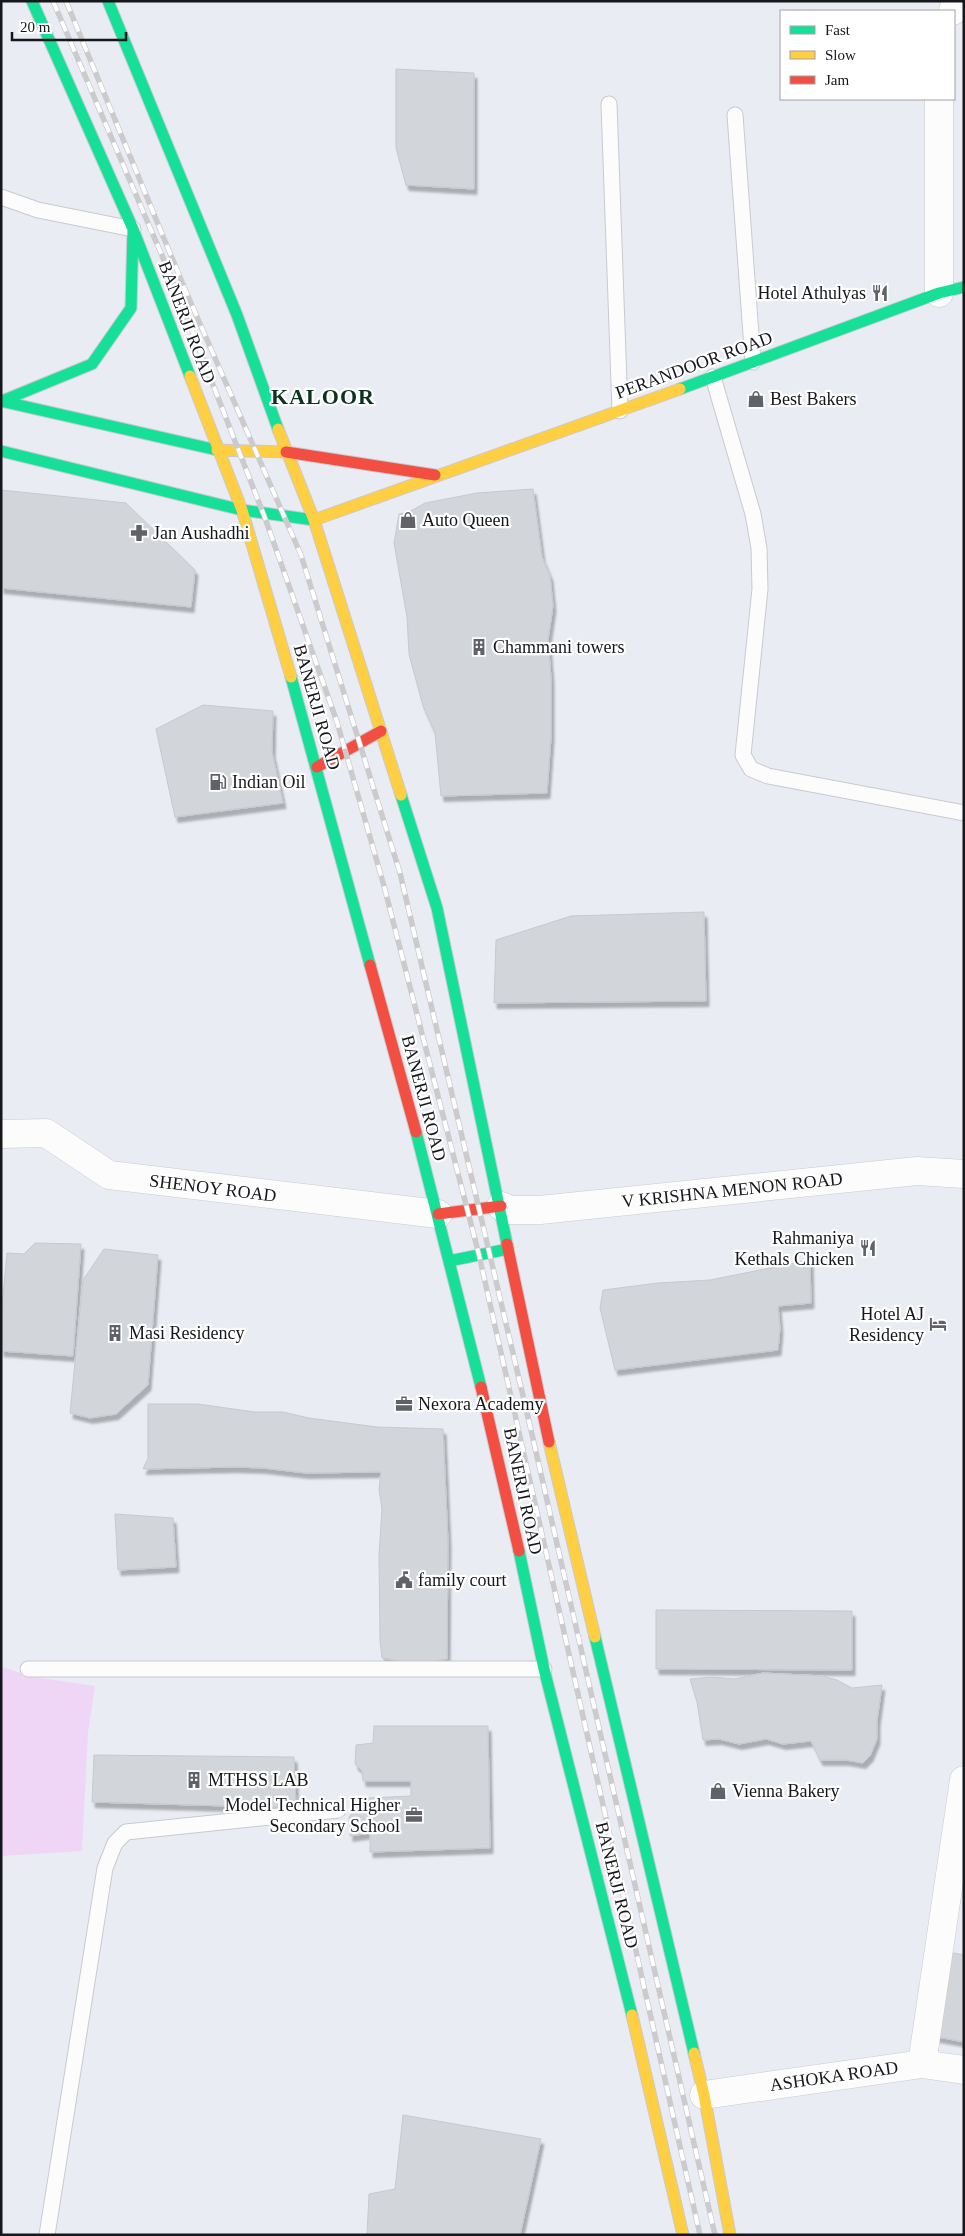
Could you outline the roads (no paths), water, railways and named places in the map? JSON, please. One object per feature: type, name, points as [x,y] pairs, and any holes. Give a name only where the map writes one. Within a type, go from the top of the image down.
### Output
[{"type":"main road","name":"BANERJI ROAD","points":[[32,1],[133,229],[217,450],[242,510],[317,768],[438,1214],[492,1429],[544,1669],[653,2100],[683,2235]]},
{"type":"main road","name":"BANERJI ROAD","points":[[108,1],[237,315],[286,452],[314,520],[437,908],[501,1206],[508,1249],[542,1412],[704,2095],[730,2235]]},
{"type":"main road","points":[[2,401],[92,364],[131,308],[133,229]]},
{"type":"main road","name":"PERANDOOR ROAD","points":[[314,520],[713,378],[951,290]]},
{"type":"main road","name":"PERANDOOR ROAD","points":[[2,401],[119,430],[217,450],[286,452],[436,476]]},
{"type":"main road","points":[[1,451],[242,510],[314,520]]},
{"type":"main road","points":[[317,768],[382,731]]},
{"type":"main road","points":[[438,1214],[501,1206]]},
{"type":"main road","points":[[449,1261],[508,1249]]},
{"type":"street","points":[[939,100],[951,290]]},
{"type":"street","name":"SHENOY ROAD","points":[[1,1134],[46,1133],[108,1175],[438,1214]]},
{"type":"street","name":"V KRISHNA MENON ROAD","points":[[501,1206],[511,1210],[540,1210],[917,1171],[964,1174]]},
{"type":"street","points":[[922,2064],[964,1780]]},
{"type":"street","name":"ASHOKA ROAD","points":[[704,2095],[922,2064],[964,2070]]},
{"type":"lane","points":[[609,104],[620,411]]},
{"type":"lane","points":[[735,115],[752,362]]},
{"type":"lane","points":[[1,197],[38,210],[133,229]]},
{"type":"lane","points":[[713,378],[753,514],[759,548],[760,589],[743,755],[751,769],[768,776],[964,813]]},
{"type":"lane","points":[[28,1669],[544,1669]]},
{"type":"lane","points":[[47,2235],[105,1868],[115,1844],[126,1832],[338,1810]]},
{"type":"railway","points":[[53,1],[169,272],[265,518],[337,722],[384,886],[479,1255],[700,2235]]},
{"type":"railway","points":[[66,1],[184,287],[301,555],[400,873],[528,1417],[715,2235]]},
{"type":"place","name":"Hotel Athulyas","points":[[880,293]]},
{"type":"place","name":"Best Bakers","points":[[756,399]]},
{"type":"place","name":"Auto Queen","points":[[408,520]]},
{"type":"place","name":"Jan Aushadhi","points":[[139,533]]},
{"type":"place","name":"Chammani towers","points":[[479,647]]},
{"type":"place","name":"Indian Oil","points":[[218,782]]},
{"type":"place","name":"Rahmaniya Kethals Chicken","points":[[868,1248]]},
{"type":"place","name":"Hotel AJ Residency","points":[[938,1324]]},
{"type":"place","name":"Masi Residency","points":[[115,1333]]},
{"type":"place","name":"Nexora Academy","points":[[404,1404]]},
{"type":"place","name":"family court","points":[[404,1580]]},
{"type":"place","name":"MTHSS LAB","points":[[194,1780]]},
{"type":"place","name":"Vienna Bakery","points":[[718,1791]]},
{"type":"place","name":"Model Technical Higher Secondary School","points":[[414,1815]]},
{"type":"district","name":"KALOOR","points":[[323,396]]}]
